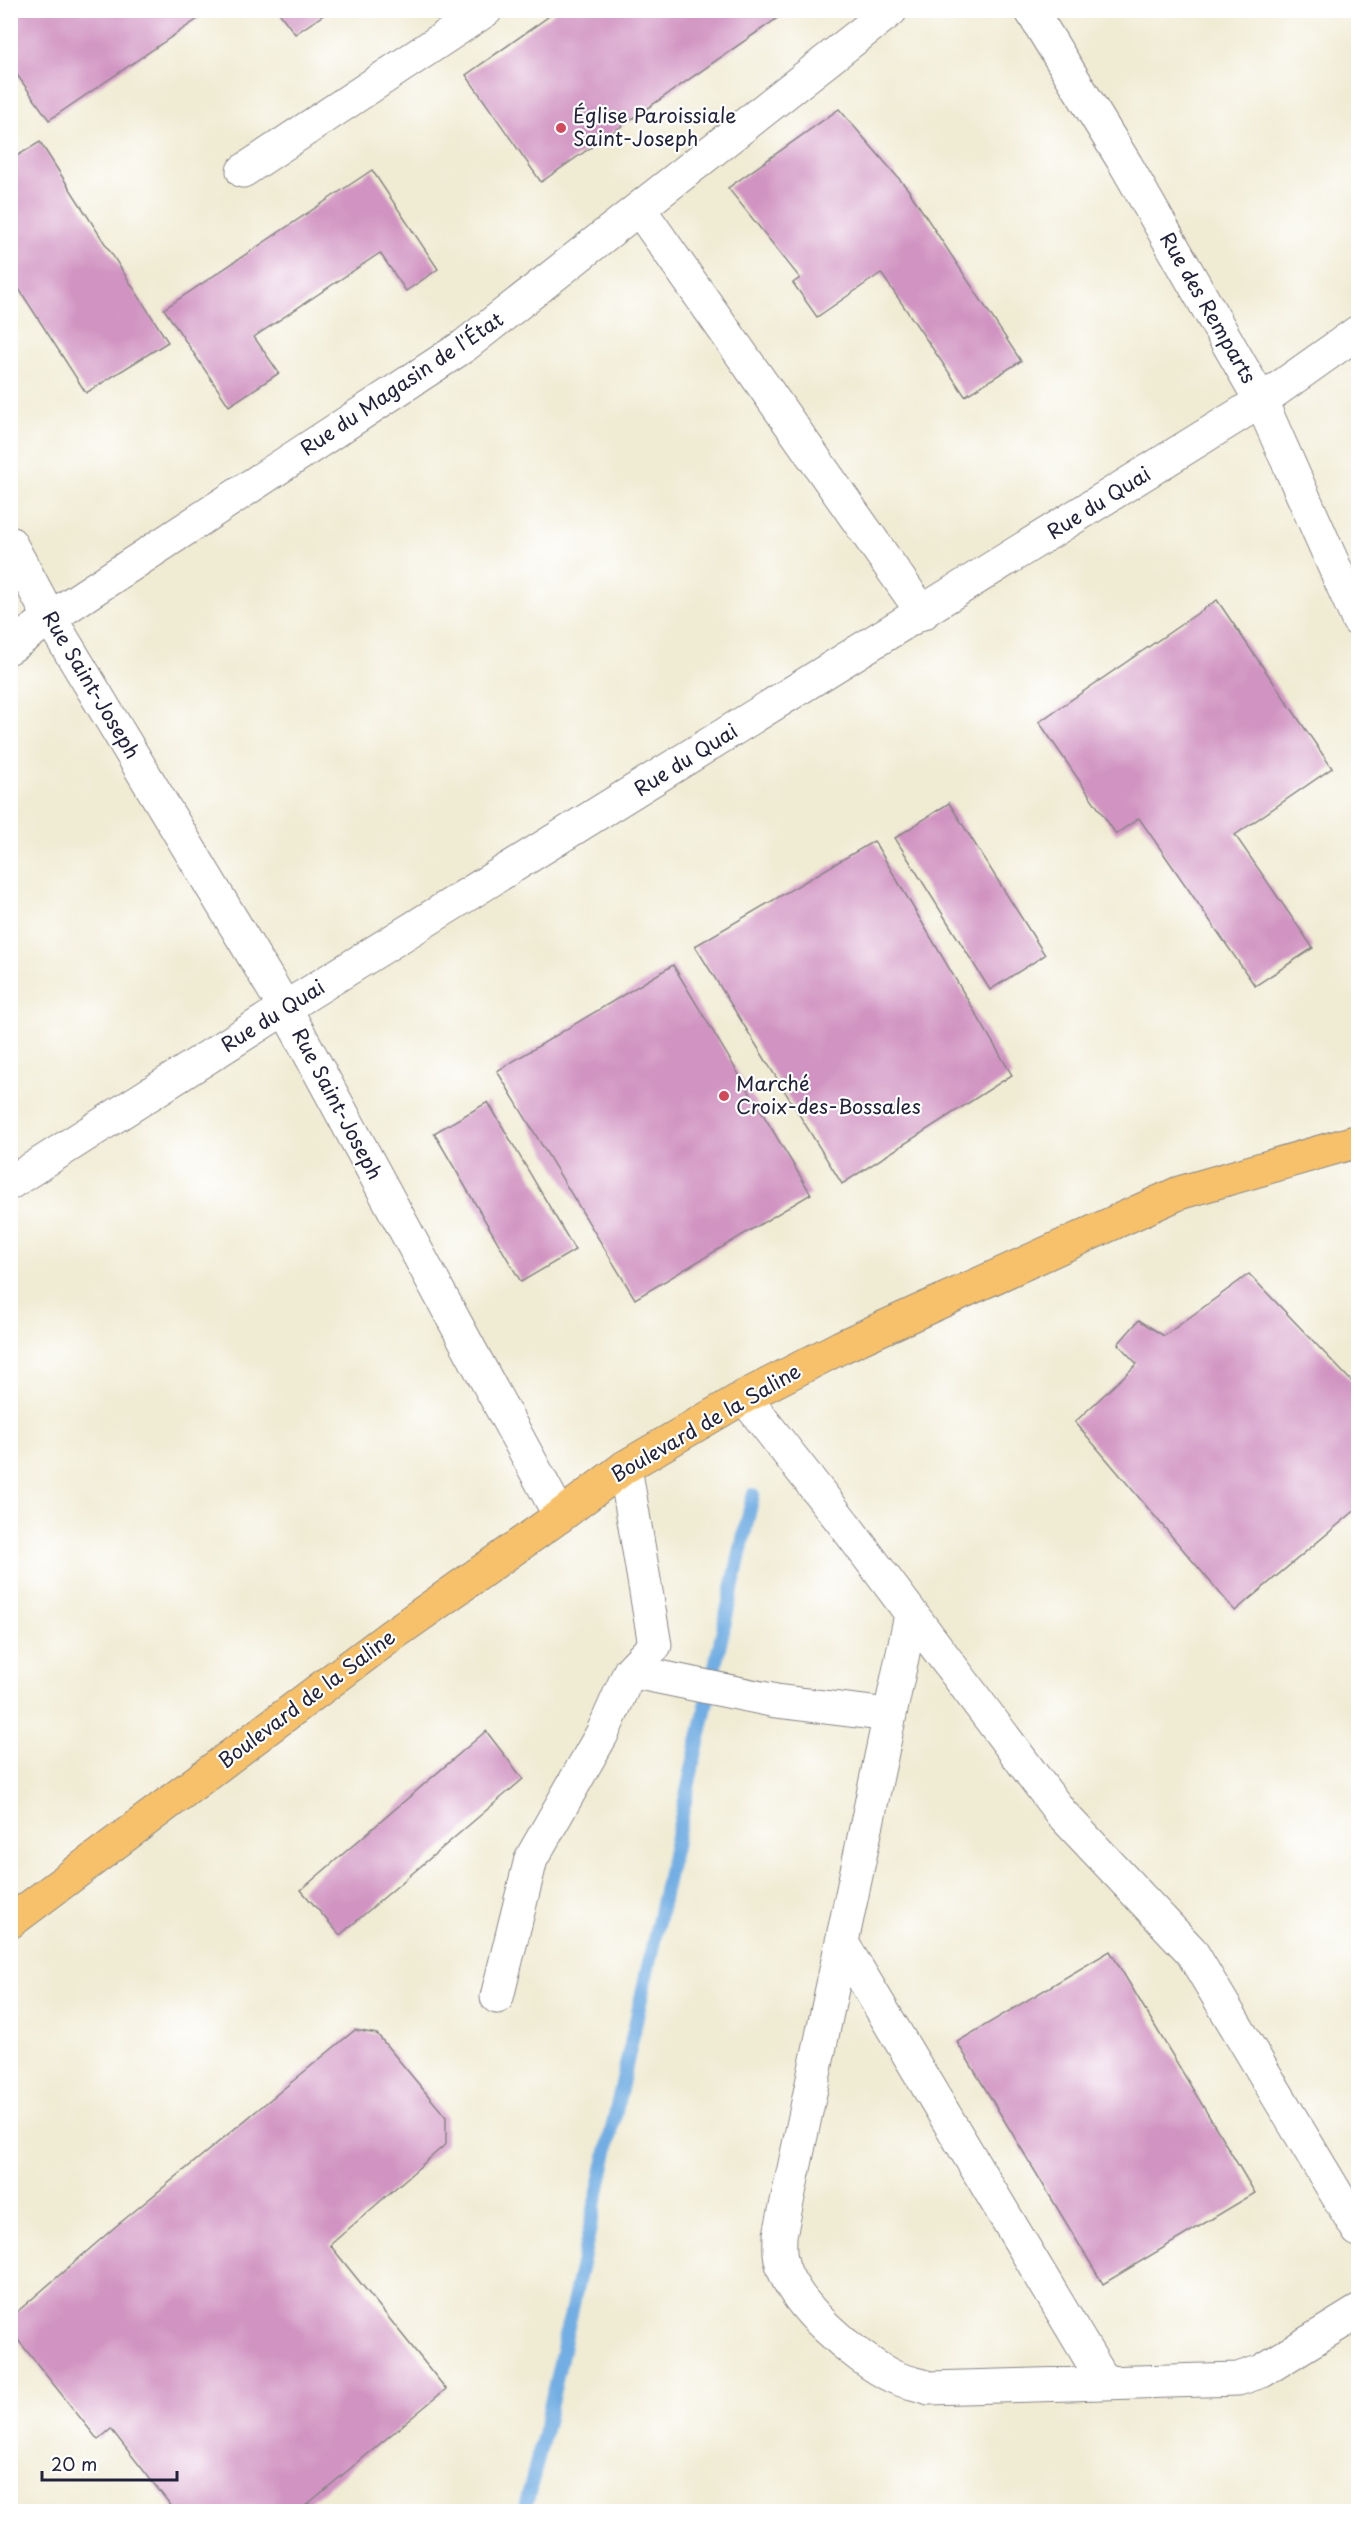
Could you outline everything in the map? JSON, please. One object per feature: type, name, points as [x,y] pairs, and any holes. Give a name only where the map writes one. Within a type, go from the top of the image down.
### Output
[{"type":"main road","name":"Boulevard de la Saline","points":[[10,1922],[392,1635],[625,1467],[744,1397],[841,1347],[1179,1193],[1359,1141]]},
{"type":"street","points":[[243,171],[486,10]]},
{"type":"street","name":"Rue du Magasin de l'État","points":[[10,646],[464,346],[640,210],[891,10]]},
{"type":"street","name":"Rue des Remparts","points":[[1031,10],[1126,165],[1261,401],[1359,620]]},
{"type":"street","points":[[640,210],[923,613]]},
{"type":"street","name":"Rue du Quai","points":[[10,1183],[285,1008],[1261,401],[1359,332]]},
{"type":"street","name":"Rue Saint-Joseph","points":[[10,543],[50,618],[285,1008],[560,1516]]},
{"type":"street","points":[[744,1397],[844,1524],[1061,1813],[1191,1951],[1359,2230]]},
{"type":"street","points":[[497,1997],[531,1859],[602,1734],[630,1671],[655,1645],[625,1467]]},
{"type":"street","points":[[911,1615],[780,2235],[781,2260],[793,2286],[818,2320],[853,2352],[894,2377],[929,2388],[1238,2379],[1262,2371],[1359,2312]]},
{"type":"street","points":[[630,1671],[776,1701],[889,1715]]},
{"type":"street","points":[[842,1943],[1105,2383]]},
{"type":"building","points":[[22,10],[211,10],[49,120],[10,65],[10,18]]},
{"type":"building","points":[[277,10],[331,10],[295,34]]},
{"type":"building","name":"Église Paroissiale Saint-Joseph","points":[[558,10],[789,10],[541,182],[466,75]]},
{"type":"building","points":[[839,109],[907,188],[1021,361],[965,396],[881,273],[817,317],[793,283],[800,278],[728,188]]},
{"type":"building","points":[[40,142],[168,342],[86,393],[10,275],[10,160]]},
{"type":"building","points":[[372,170],[438,269],[406,291],[380,253],[254,337],[279,373],[229,406],[164,309]]},
{"type":"building","points":[[1217,600],[1332,768],[1235,835],[1313,948],[1255,986],[1139,818],[1116,834],[1039,722]]},
{"type":"building","points":[[949,803],[1045,955],[990,990],[895,838]]},
{"type":"building","points":[[874,841],[1012,1075],[842,1184],[695,946]]},
{"type":"building","points":[[673,965],[811,1194],[635,1299],[497,1071]]},
{"type":"building","points":[[488,1102],[575,1250],[521,1282],[434,1133]]},
{"type":"building","points":[[1249,1274],[1358,1388],[1358,1508],[1235,1611],[1075,1422],[1137,1364],[1118,1344],[1139,1320],[1164,1336]]},
{"type":"building","points":[[486,1731],[523,1779],[340,1935],[301,1890]]},
{"type":"building","points":[[1110,1951],[1255,2193],[1103,2284],[957,2042]]},
{"type":"building","points":[[355,2030],[377,2034],[446,2117],[446,2144],[330,2245],[446,2389],[298,2512],[176,2512],[111,2429],[98,2440],[10,2330],[10,2318],[115,2227]]},
{"type":"waterway","points":[[524,2512],[545,2430],[753,1495]]},
{"type":"place","name":"Église Paroissiale Saint-Joseph","points":[[561,128]]},
{"type":"place","name":"Marché Croix-des-Bossales","points":[[724,1096]]}]
